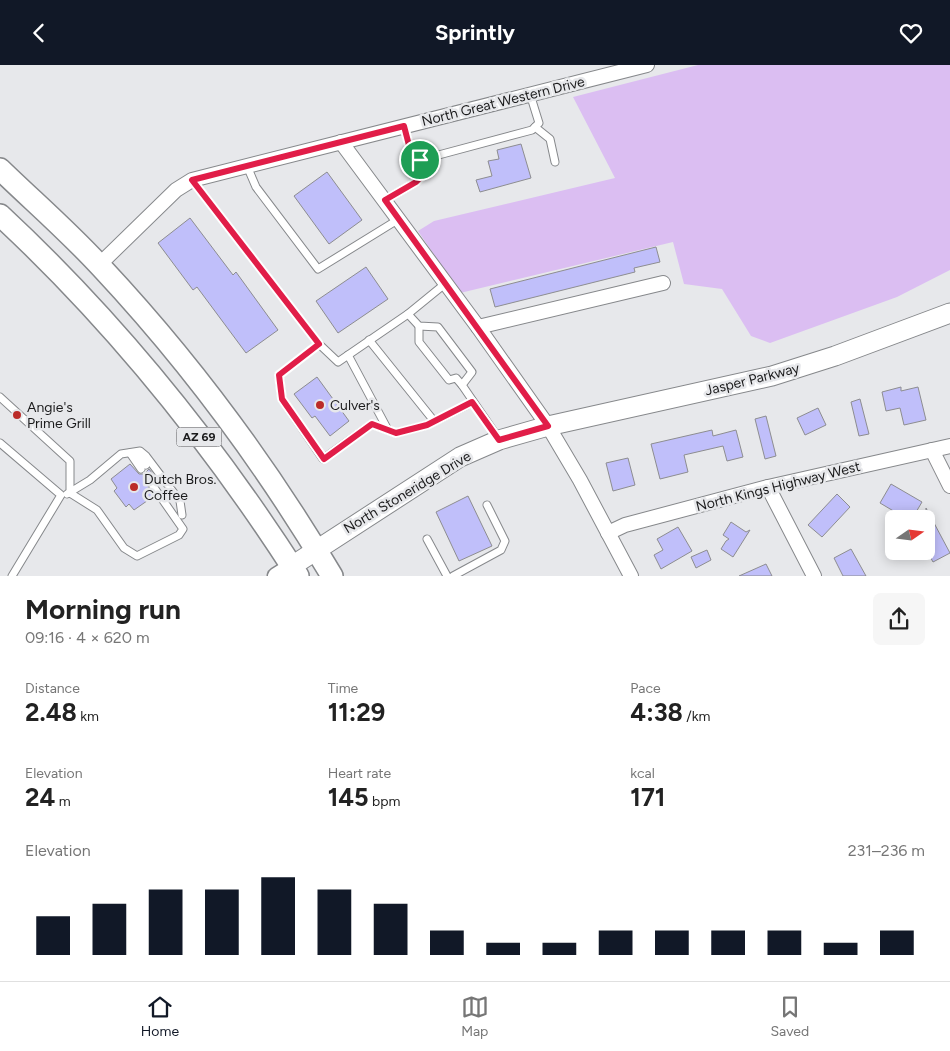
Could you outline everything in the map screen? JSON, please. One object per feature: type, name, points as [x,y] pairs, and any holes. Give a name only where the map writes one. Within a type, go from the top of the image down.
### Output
[{"type":"main road","name":"AZ 69","points":[[0,169],[99,265],[163,336],[221,408],[316,549],[332,576]]},
{"type":"main road","name":"AZ 69","points":[[0,215],[98,314],[172,401],[226,472],[288,573]]},
{"type":"main road","name":"Jasper Parkway","points":[[548,426],[772,376],[835,356],[950,313]]},
{"type":"main road","name":"North Stoneridge Drive","points":[[288,573],[316,549],[460,457],[499,440],[548,426]]},
{"type":"street","name":"North Great Western Drive","points":[[99,265],[176,190],[192,180],[646,65]]},
{"type":"street","points":[[342,142],[548,426],[631,576]]},
{"type":"street","points":[[478,327],[663,283]]},
{"type":"street","name":"North Kings Highway West","points":[[608,533],[625,525],[768,487],[950,446]]},
{"type":"street","points":[[932,450],[950,487]]},
{"type":"street","points":[[768,487],[814,576]]},
{"type":"lane","points":[[420,160],[532,131],[539,123],[530,94]]},
{"type":"lane","points":[[385,200],[416,182],[423,175],[420,160],[411,153],[404,126]]},
{"type":"lane","points":[[535,127],[550,139],[555,162]]},
{"type":"lane","points":[[247,166],[256,187],[318,269],[399,219]]},
{"type":"lane","points":[[192,180],[319,344],[338,362],[408,314],[446,283]]},
{"type":"lane","points":[[408,314],[419,326],[419,342],[449,380],[456,378],[462,385],[499,440]]},
{"type":"lane","points":[[419,326],[438,327],[472,372],[462,385]]},
{"type":"lane","points":[[369,340],[434,421]]},
{"type":"lane","points":[[319,344],[279,375],[282,399],[324,459],[372,424],[396,433],[434,421],[472,402]]},
{"type":"lane","points":[[348,355],[388,430]]},
{"type":"lane","points":[[0,397],[70,461],[70,493]]},
{"type":"lane","points":[[0,443],[61,495]]},
{"type":"lane","points":[[12,576],[61,495],[70,493],[90,480],[121,454],[140,451],[146,456],[180,501],[182,515]]},
{"type":"lane","points":[[129,452],[144,467]]},
{"type":"lane","points":[[70,493],[97,509],[124,548],[137,556],[179,535],[183,529],[153,486]]},
{"type":"lane","points":[[453,576],[501,550],[505,541],[487,505]]},
{"type":"lane","points":[[427,539],[447,576]]},
{"type":"shaded area","points":[[698,65],[950,65],[950,270],[897,297],[770,343],[751,336],[722,289],[684,284],[673,242],[460,293],[418,231],[434,221],[615,178],[573,97]]},
{"type":"building","points":[[521,144],[531,178],[480,192],[476,180],[492,176],[488,161],[499,159],[497,150]]},
{"type":"building","points":[[327,172],[362,220],[329,244],[294,196]]},
{"type":"building","points":[[190,218],[233,275],[236,272],[278,330],[246,353],[197,287],[193,290],[158,243]]},
{"type":"building","points":[[656,247],[660,262],[634,268],[635,272],[495,307],[490,289]]},
{"type":"building","points":[[366,267],[388,299],[338,333],[316,301]]},
{"type":"building","name":"Culver's","points":[[317,377],[349,421],[330,436],[315,416],[312,418],[294,394]]},
{"type":"building","points":[[901,387],[901,391],[918,387],[926,420],[904,425],[900,408],[886,411],[882,392]]},
{"type":"building","points":[[860,399],[869,434],[859,436],[851,402]]},
{"type":"building","points":[[818,408],[826,425],[805,435],[797,418]]},
{"type":"building","points":[[766,416],[776,456],[765,459],[755,419]]},
{"type":"building","points":[[712,430],[713,436],[736,430],[743,457],[727,461],[723,446],[684,455],[688,472],[660,479],[651,444]]},
{"type":"building","points":[[628,458],[635,485],[613,491],[606,463]]},
{"type":"building","name":"Dutch Bros. Coffee","points":[[130,464],[139,474],[144,474],[149,469],[159,482],[150,482],[148,487],[154,496],[134,510],[129,504],[126,507],[114,491],[117,488],[111,479]]},
{"type":"building","points":[[891,484],[922,502],[917,510],[892,510],[880,503]]},
{"type":"building","points":[[837,494],[850,507],[822,537],[808,525]]},
{"type":"building","points":[[468,496],[492,546],[459,561],[436,512]]},
{"type":"building","points":[[731,522],[746,532],[750,530],[733,557],[721,549],[729,539],[723,535]]},
{"type":"building","points":[[935,525],[950,553],[933,562],[932,560],[935,560]]},
{"type":"building","points":[[678,527],[692,551],[661,569],[654,555],[663,550],[657,539]]},
{"type":"building","points":[[851,549],[866,576],[843,576],[834,558]]},
{"type":"building","points":[[707,550],[711,560],[696,568],[691,557]]},
{"type":"building","points":[[766,564],[772,576],[739,576]]},
{"type":"place","name":"Culver's","points":[[320,405]]},
{"type":"place","name":"Angie's Prime Grill","points":[[17,415]]},
{"type":"place","name":"Dutch Bros. Coffee","points":[[134,487]]},
{"type":"route","points":[[404,126],[411,153],[420,160],[423,175],[416,182],[385,200],[548,426],[499,440],[472,402],[427,425],[396,433],[372,424],[324,459],[282,399],[279,375],[319,344],[192,180],[404,126]]}]
